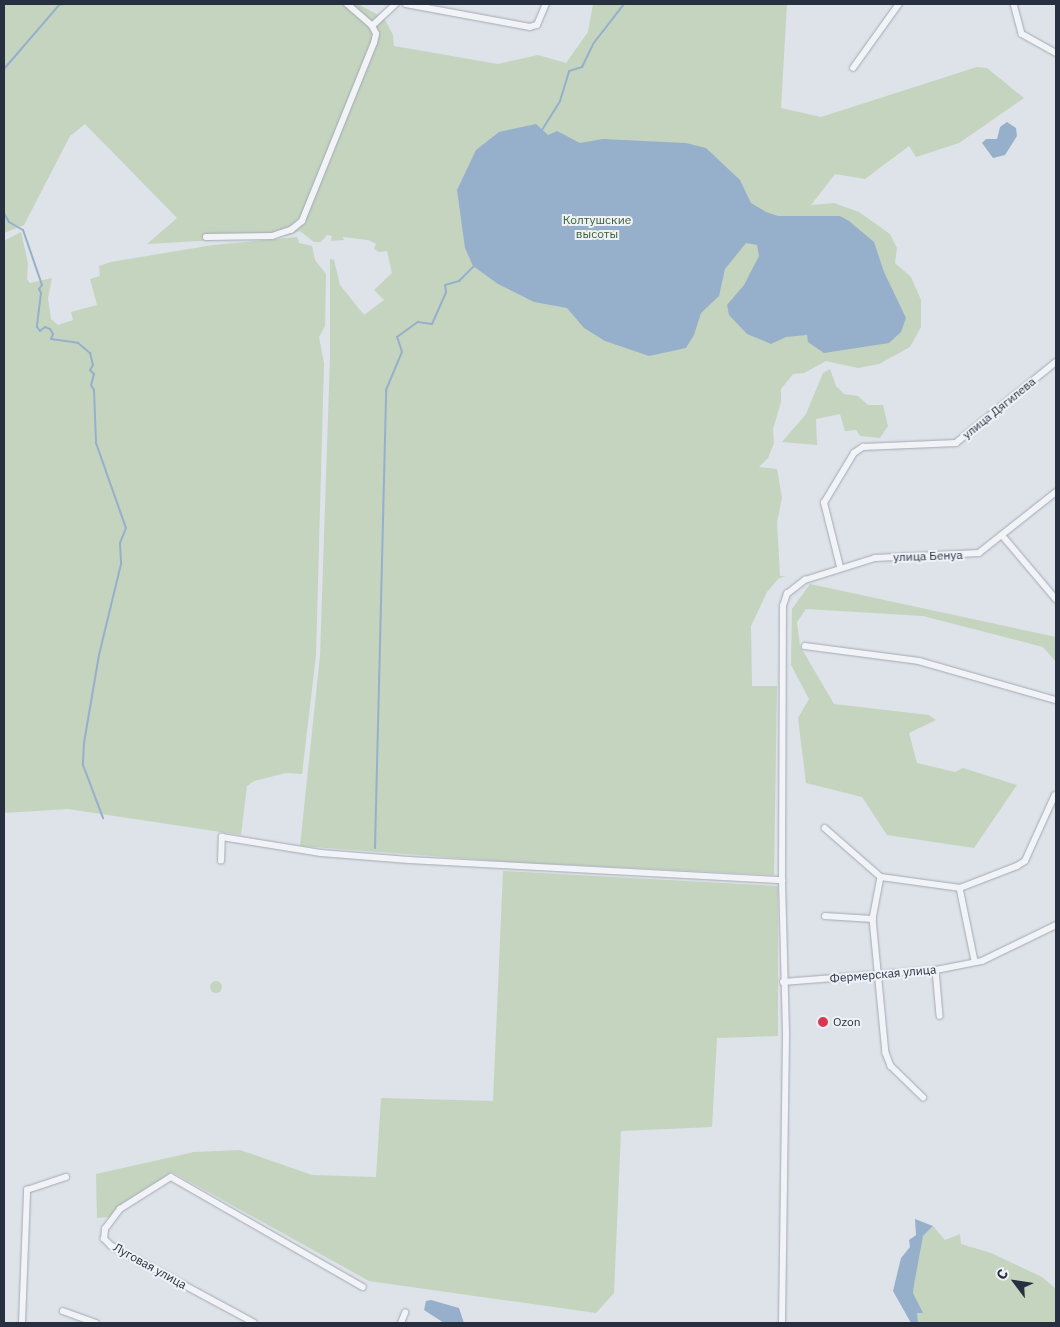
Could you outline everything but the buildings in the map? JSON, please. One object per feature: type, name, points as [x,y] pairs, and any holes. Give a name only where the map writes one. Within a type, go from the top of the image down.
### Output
[{"type":"street","points":[[206,237],[272,236],[291,230],[302,221],[338,128],[372,53],[376,34],[372,26],[347,4]]},
{"type":"street","points":[[372,26],[396,4]]},
{"type":"street","points":[[406,4],[530,26],[536,24],[546,4]]},
{"type":"street","points":[[853,68],[898,4]]},
{"type":"street","points":[[1014,4],[1022,34],[1056,53]]},
{"type":"street","name":"улица Дягилева","points":[[840,566],[824,503],[854,453],[863,447],[956,443],[1056,362]]},
{"type":"street","name":"улица Бенуа","points":[[782,1323],[786,1043],[783,982],[782,880],[783,606],[787,594],[795,586],[840,566],[876,558],[970,555],[979,553],[1056,492]]},
{"type":"street","points":[[1002,535],[1056,599]]},
{"type":"street","points":[[805,646],[918,661],[1056,700]]},
{"type":"street","points":[[825,828],[881,877],[960,888],[1026,861],[1055,795]]},
{"type":"street","points":[[221,861],[222,838],[321,853],[409,860],[782,880]]},
{"type":"street","points":[[881,877],[873,919],[876,974],[888,1059],[923,1097]]},
{"type":"street","points":[[960,888],[974,961]]},
{"type":"street","points":[[826,916],[873,919]]},
{"type":"street","name":"Фермерская улица","points":[[783,982],[936,970],[974,961],[1056,925]]},
{"type":"street","points":[[936,970],[940,1016]]},
{"type":"street","points":[[22,1323],[27,1190],[66,1177]]},
{"type":"street","name":"Луговая улица","points":[[254,1323],[104,1239],[105,1229],[120,1210],[171,1177],[363,1287]]},
{"type":"street","points":[[63,1311],[96,1323]]},
{"type":"street","points":[[401,1323],[405,1313]]},
{"type":"green space","name":"Колтушские высоты","points":[[4,4],[358,4],[384,18],[393,35],[394,46],[498,64],[538,55],[566,63],[588,32],[593,4],[787,4],[781,108],[821,117],[977,67],[987,68],[1024,98],[959,143],[916,157],[909,146],[865,179],[835,174],[811,205],[834,203],[859,212],[890,234],[897,248],[895,263],[911,277],[921,300],[921,327],[910,347],[879,364],[858,368],[826,361],[804,373],[793,374],[781,389],[781,402],[773,429],[774,443],[768,458],[759,467],[777,469],[782,498],[777,522],[780,576],[785,576],[778,579],[767,592],[751,626],[752,686],[777,686],[774,875],[510,862],[300,846],[320,656],[330,357],[330,259],[334,260],[340,285],[364,315],[384,300],[374,290],[392,273],[387,251],[379,252],[374,249],[376,244],[368,240],[343,237],[344,240],[331,241],[332,236],[327,235],[321,242],[314,242],[300,231],[286,236],[147,244],[177,218],[85,124],[70,136],[24,225],[4,233]]},
{"type":"green space","points":[[21,232],[28,263],[27,279],[30,283],[52,278],[48,298],[51,319],[58,325],[73,320],[71,312],[97,305],[90,279],[100,276],[99,266],[111,262],[213,245],[297,237],[299,243],[312,246],[315,260],[326,274],[325,326],[319,337],[324,363],[316,655],[302,774],[286,773],[254,781],[247,786],[241,835],[68,809],[4,813],[4,241]]},
{"type":"green space","points":[[830,369],[836,386],[844,394],[858,396],[868,405],[883,405],[888,426],[880,438],[860,436],[856,430],[845,431],[840,414],[816,419],[817,445],[782,442],[806,414],[823,373]]},
{"type":"green space","points":[[810,584],[1056,637],[1056,662],[1043,647],[923,616],[806,609],[797,622],[800,646],[834,704],[929,715],[936,720],[909,733],[917,763],[955,772],[963,768],[1017,785],[974,848],[887,835],[862,797],[806,783],[798,718],[809,699],[791,665],[792,609]]},
{"type":"green space","points":[[503,871],[778,886],[778,1036],[717,1038],[712,1127],[621,1131],[614,1293],[596,1313],[369,1281],[172,1172],[123,1203],[110,1217],[97,1218],[96,1174],[194,1152],[240,1150],[312,1175],[376,1177],[381,1098],[493,1101]]},
{"type":"green space","points":[[214,981],[218,981],[222,987],[218,993],[214,993],[210,989],[210,985]]},
{"type":"green space","points":[[933,1226],[945,1240],[960,1234],[961,1244],[991,1253],[1042,1277],[1056,1289],[1056,1323],[918,1323],[916,1312],[922,1313],[913,1293],[917,1256],[923,1236]]},
{"type":"water","points":[[1007,122],[1016,128],[1017,136],[1005,155],[993,158],[982,143],[986,139],[997,139],[1000,127]]},
{"type":"water","points":[[536,124],[548,135],[557,131],[580,143],[603,139],[686,143],[706,148],[740,180],[751,203],[766,212],[778,216],[840,216],[849,221],[874,242],[884,272],[906,318],[901,332],[889,343],[824,353],[808,342],[807,335],[786,337],[771,344],[747,334],[729,315],[727,305],[744,285],[759,256],[757,245],[746,243],[725,269],[719,296],[701,313],[694,335],[686,348],[649,356],[605,341],[584,328],[567,308],[534,302],[498,284],[473,266],[465,248],[457,190],[476,150],[499,132]]},
{"type":"water","points":[[915,1219],[933,1226],[923,1236],[913,1293],[923,1313],[917,1313],[918,1323],[911,1323],[893,1291],[901,1258],[910,1247],[909,1240],[916,1235]]},
{"type":"water","points":[[431,1300],[459,1308],[464,1323],[444,1323],[424,1310],[426,1301]]},
{"type":"waterway","points":[[4,69],[59,5],[64,4]]},
{"type":"waterway","points":[[542,130],[560,101],[569,71],[582,67],[593,44],[624,4]]},
{"type":"waterway","points":[[4,213],[9,222],[23,230],[42,285],[39,289],[41,293],[37,327],[40,331],[45,327],[50,329],[53,334],[51,339],[78,343],[90,353],[93,365],[90,370],[94,374],[91,385],[94,390],[96,443],[126,528],[120,543],[121,564],[99,655],[84,743],[83,765],[103,818]]},
{"type":"waterway","points":[[375,848],[386,390],[402,352],[397,337],[418,322],[432,324],[446,292],[445,285],[459,281],[474,266]]},
{"type":"place","name":"Ozon","points":[[823,1022]]}]
